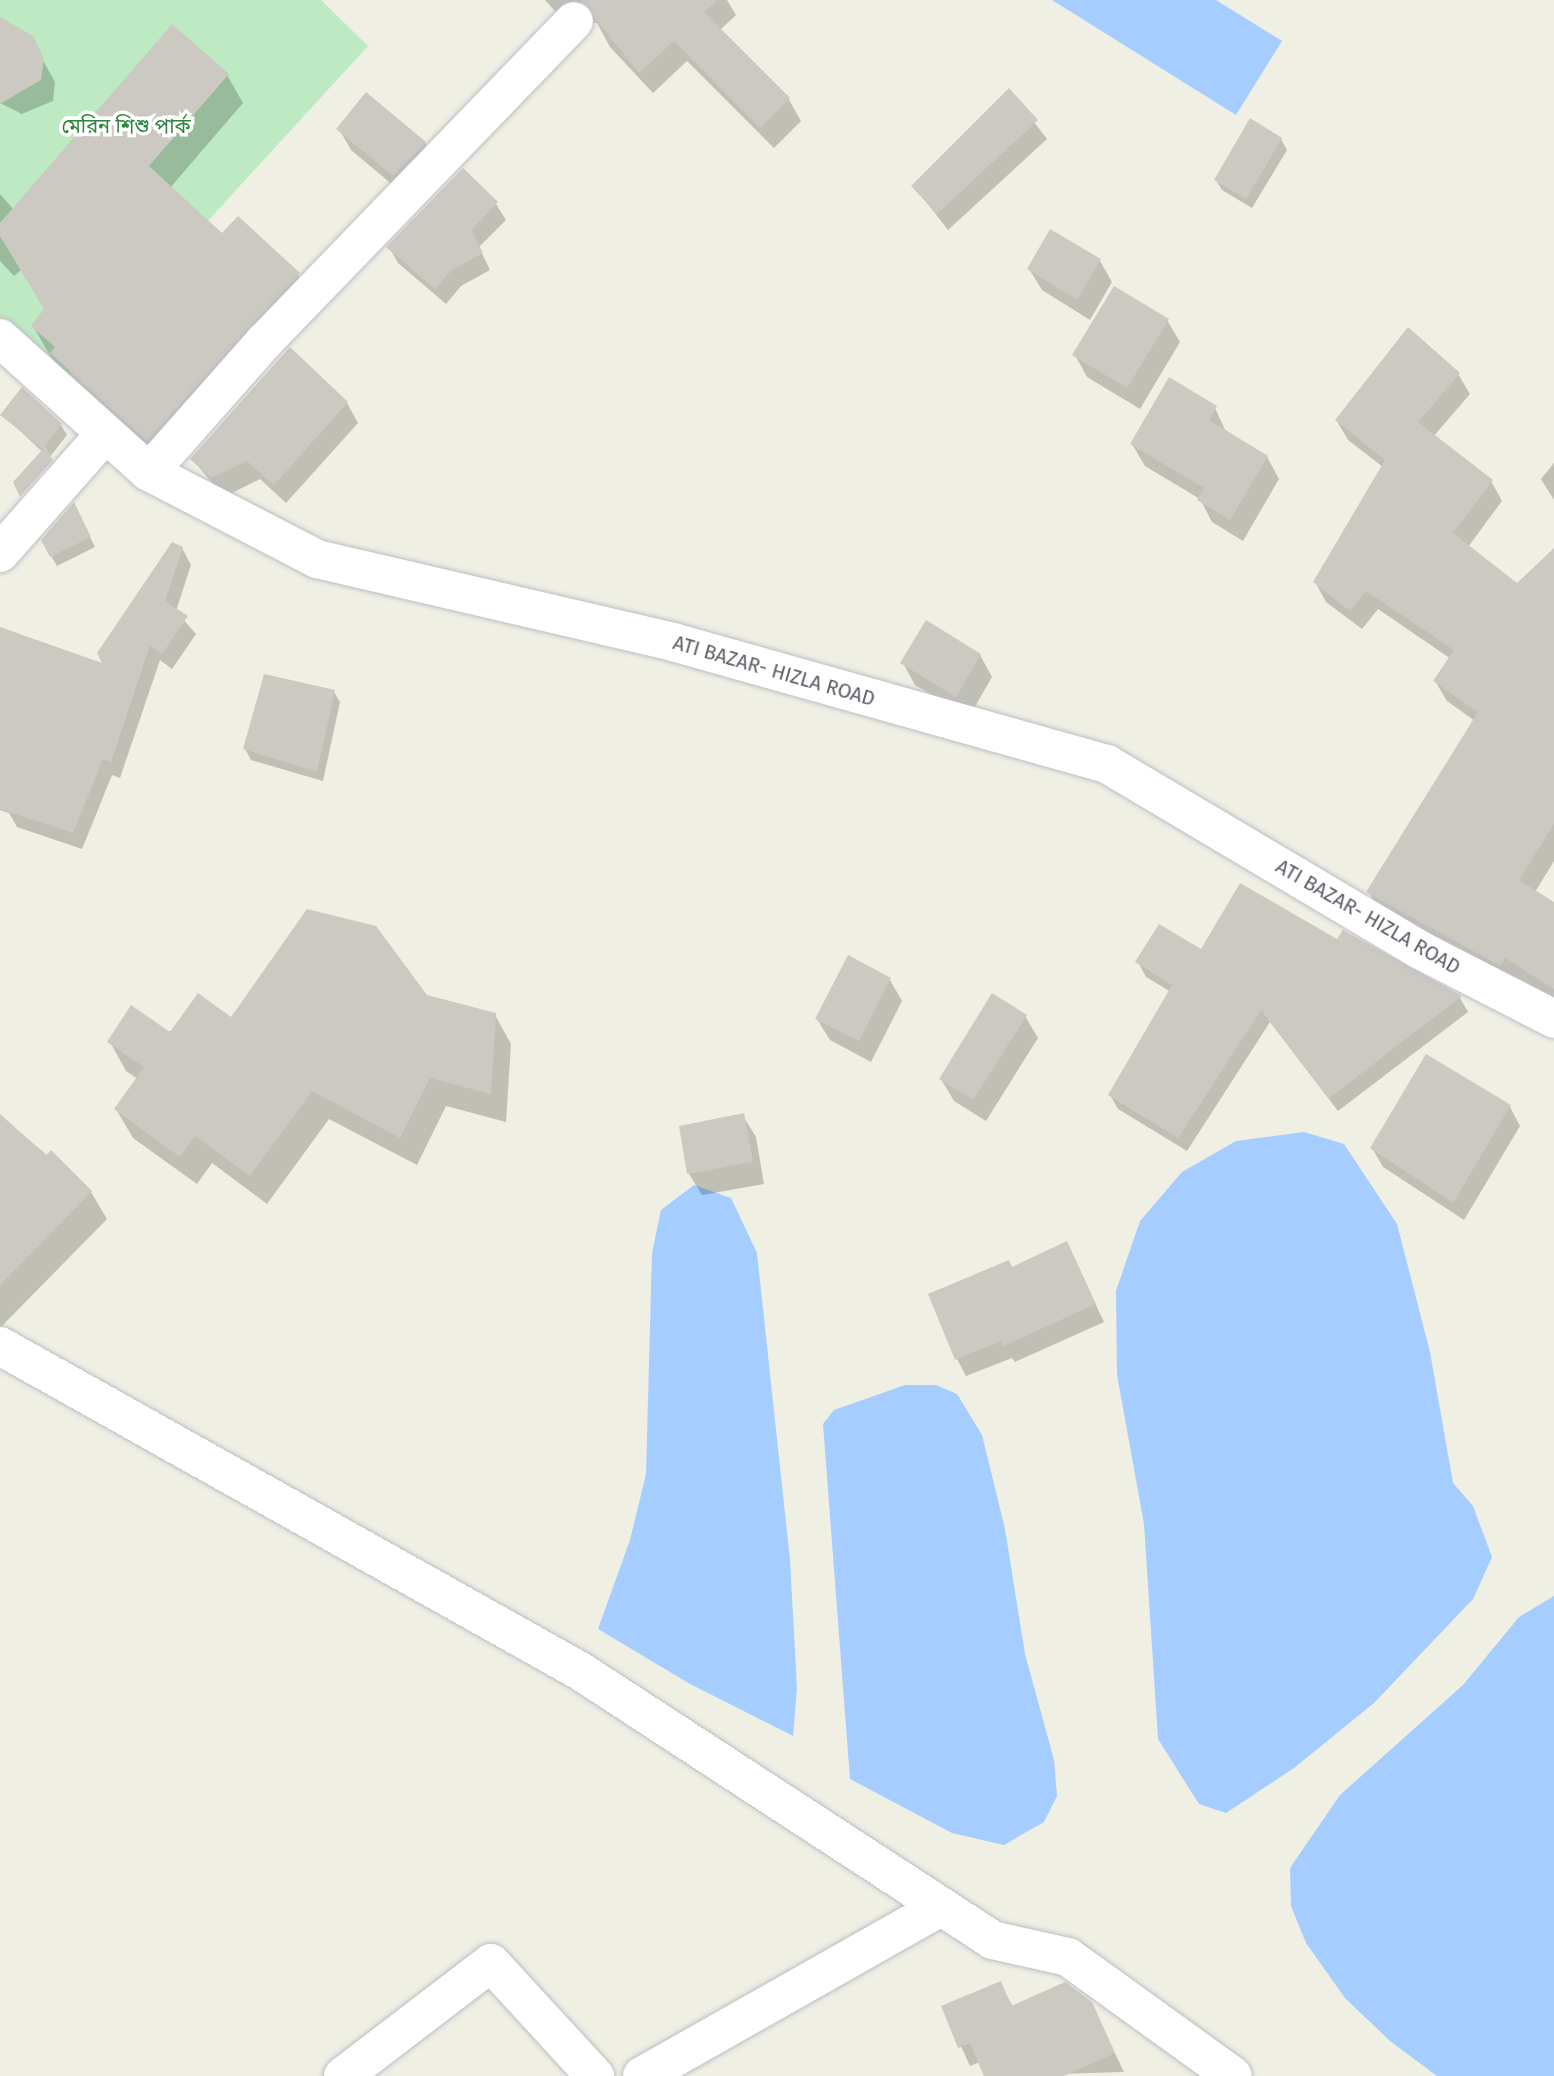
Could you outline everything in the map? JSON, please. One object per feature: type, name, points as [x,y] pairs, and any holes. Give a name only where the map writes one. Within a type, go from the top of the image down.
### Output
[{"type":"street","points":[[149,472],[264,342],[574,21]]},
{"type":"street","name":"ATI BAZAR- HIZLA ROAD","points":[[0,338],[149,472],[317,559],[673,642],[1107,764],[1420,950],[1554,1019]]},
{"type":"street","points":[[0,553],[105,434]]},
{"type":"street","points":[[0,1346],[580,1671],[992,1940],[1068,1957],[1233,2076]]},
{"type":"street","points":[[642,2076],[941,1907]]},
{"type":"street","points":[[343,2076],[491,1963],[595,2076]]},
{"type":"green space","name":"মেরিন শিশু পার্ক","points":[[0,0],[321,0],[368,46],[65,377],[0,317]]},
{"type":"water","points":[[1052,0],[1216,0],[1282,41],[1236,115]]},
{"type":"water","points":[[1304,1132],[1344,1144],[1397,1224],[1430,1352],[1453,1483],[1473,1506],[1492,1557],[1473,1599],[1374,1703],[1294,1768],[1226,1813],[1199,1804],[1158,1739],[1144,1524],[1117,1375],[1116,1291],[1140,1221],[1182,1172],[1236,1141]]},
{"type":"water","points":[[694,1185],[731,1198],[757,1253],[790,1560],[797,1688],[793,1736],[690,1684],[598,1629],[630,1540],[646,1474],[652,1253],[661,1210]]},
{"type":"water","points":[[905,1385],[936,1385],[957,1394],[982,1435],[1005,1529],[1025,1654],[1054,1760],[1057,1796],[1044,1822],[1004,1845],[952,1833],[850,1779],[823,1424],[834,1410]]},
{"type":"water","points":[[1554,1596],[1554,2076],[1437,2076],[1390,2041],[1345,1998],[1306,1943],[1291,1906],[1290,1868],[1340,1795],[1463,1685],[1519,1617]]},
{"type":"building","points":[[580,0],[717,0],[704,12],[790,98],[760,128],[674,41],[639,73]]},
{"type":"building","points":[[0,17],[33,36],[44,59],[41,80],[0,104]]},
{"type":"building","points":[[172,24],[229,74],[149,166],[222,233],[238,216],[300,273],[147,441],[50,353],[55,347],[31,326],[44,309],[0,236],[0,223]]},
{"type":"building","points":[[1009,88],[1038,120],[937,214],[911,186]]},
{"type":"building","points":[[366,92],[426,142],[393,176],[336,129]]},
{"type":"building","points":[[1250,118],[1282,138],[1246,199],[1214,180]]},
{"type":"building","points":[[463,168],[498,202],[471,230],[483,253],[452,270],[435,289],[386,247]]},
{"type":"building","points":[[1050,229],[1101,259],[1077,300],[1027,269]]},
{"type":"building","points":[[1114,286],[1169,319],[1127,388],[1072,355]]},
{"type":"building","points":[[1408,327],[1460,373],[1418,422],[1493,480],[1453,533],[1517,583],[1554,548],[1554,824],[1519,880],[1554,902],[1554,989],[1505,958],[1500,966],[1366,892],[1478,712],[1433,681],[1454,650],[1366,591],[1350,611],[1313,582],[1385,460],[1335,420]]},
{"type":"building","points":[[290,347],[348,402],[274,485],[247,461],[211,478],[190,459]]},
{"type":"building","points":[[1169,377],[1217,406],[1209,420],[1268,456],[1230,520],[1197,500],[1204,488],[1130,444]]},
{"type":"building","points":[[22,387],[62,424],[45,446],[53,460],[20,497],[13,482],[43,449],[0,415]]},
{"type":"building","points":[[74,502],[91,537],[50,557],[41,540]]},
{"type":"building","points":[[172,542],[183,547],[165,601],[188,616],[162,654],[150,645],[111,762],[103,759],[73,833],[0,809],[0,627],[102,663],[97,653]]},
{"type":"building","points":[[926,620],[981,654],[956,697],[900,663]]},
{"type":"building","points":[[264,674],[335,690],[317,772],[243,749]]},
{"type":"building","points":[[1240,883],[1337,939],[1343,930],[1462,996],[1329,1098],[1261,1010],[1178,1138],[1108,1095],[1172,985],[1135,962],[1159,924],[1201,949]]},
{"type":"building","points":[[307,909],[376,926],[427,995],[496,1013],[491,1094],[430,1078],[400,1138],[312,1091],[250,1176],[195,1136],[180,1157],[114,1109],[144,1067],[107,1042],[131,1005],[170,1032],[198,993],[231,1017]]},
{"type":"building","points":[[848,955],[891,978],[859,1041],[815,1019]]},
{"type":"building","points":[[992,993],[1027,1015],[973,1100],[939,1079]]},
{"type":"building","points":[[1426,1054],[1511,1105],[1453,1203],[1370,1148]]},
{"type":"building","points":[[744,1113],[753,1162],[687,1174],[679,1126]]},
{"type":"building","points":[[0,1114],[46,1155],[51,1150],[92,1191],[0,1285]]},
{"type":"building","points":[[1067,1241],[1096,1304],[1003,1346],[1001,1341],[955,1360],[928,1294],[1009,1260],[1012,1267]]},
{"type":"building","points":[[1001,1981],[1011,2006],[1065,1982],[1092,2002],[1115,2053],[1064,2076],[984,2076],[970,2043],[958,2048],[941,2006]]}]
